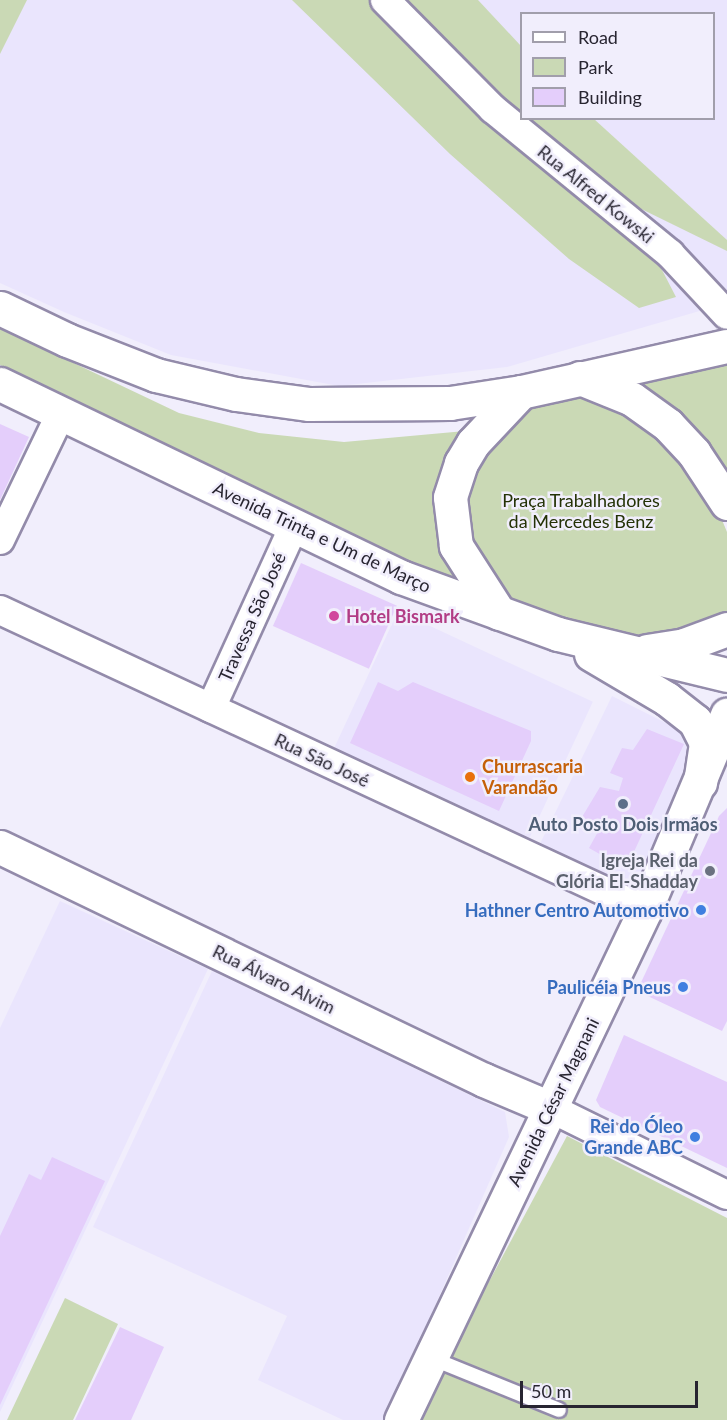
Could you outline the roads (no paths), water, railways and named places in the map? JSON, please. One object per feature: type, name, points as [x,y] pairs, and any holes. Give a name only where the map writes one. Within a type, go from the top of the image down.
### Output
[{"type":"main road","points":[[0,308],[67,340],[156,375],[236,394],[309,404],[450,403],[521,392],[727,346]]},
{"type":"main road","points":[[580,378],[632,399],[668,424],[694,453],[727,503]]},
{"type":"main road","name":"Avenida Trinta e Um de Março","points":[[0,384],[401,578],[558,634],[727,675]]},
{"type":"main road","points":[[499,613],[456,546],[450,497],[461,463],[473,443],[521,392]]},
{"type":"main road","points":[[631,653],[684,645],[727,629]]},
{"type":"main road","points":[[558,634],[667,699],[695,721],[706,742],[700,783]]},
{"type":"main road","name":"Avenida César Magnani","points":[[401,1420],[645,910],[727,715]]},
{"type":"main road","points":[[700,783],[727,763]]},
{"type":"main road","name":"Rua Álvaro Alvim","points":[[0,847],[484,1080],[550,1108]]},
{"type":"street","name":"Rua Alfred Kowski","points":[[385,0],[493,109],[670,254],[727,315]]},
{"type":"street","points":[[0,540],[61,413]]},
{"type":"street","name":"Travessa São José","points":[[211,708],[294,526]]},
{"type":"street","name":"Rua São José","points":[[0,610],[645,910]]},
{"type":"street","points":[[550,1108],[727,1195]]},
{"type":"lane","points":[[431,1358],[559,1410]]},
{"type":"place","name":"Hotel Bismark","points":[[334,616]]},
{"type":"place","name":"Churrascaria Varandão","points":[[470,777]]},
{"type":"place","name":"Auto Posto Dois Irmãos","points":[[623,804]]},
{"type":"place","name":"Igreja Rei da Glória El-Shadday","points":[[710,871]]},
{"type":"place","name":"Hathner Centro Automotivo","points":[[701,910]]},
{"type":"place","name":"Paulicéia Pneus","points":[[683,987]]},
{"type":"place","name":"Rei do Óleo Grande ABC","points":[[695,1137]]},
{"type":"park label","name":"Praça Trabalhadores da Mercedes Benz","points":[[581,511]]}]
